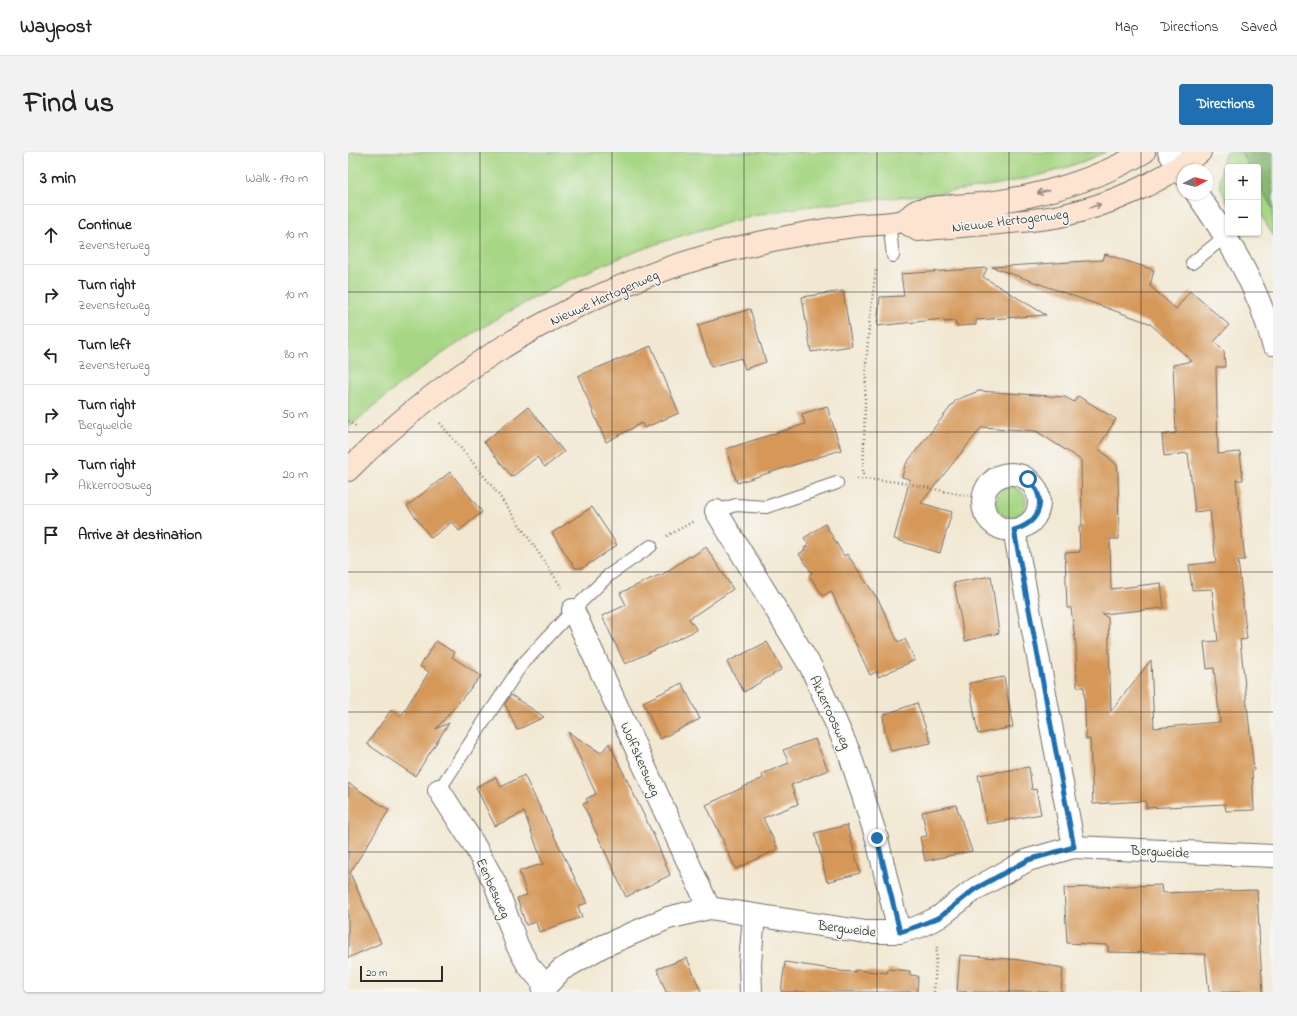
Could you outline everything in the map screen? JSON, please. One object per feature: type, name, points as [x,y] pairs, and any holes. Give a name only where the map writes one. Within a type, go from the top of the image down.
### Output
[{"type":"main road","name":"Nieuwe Hertogenweg","points":[[348,470],[399,422],[451,381],[482,360],[536,327],[600,296],[663,270],[722,252],[809,232],[896,222],[917,210],[1002,201],[1054,189],[1102,172],[1144,152]]},
{"type":"main road","name":"Nieuwe Hertogenweg","points":[[896,222],[918,230],[1060,216],[1102,204],[1142,188],[1177,164],[1200,152]]},
{"type":"street","points":[[1201,200],[1225,235]]},
{"type":"street","points":[[1226,236],[1252,282],[1267,303],[1273,344]]},
{"type":"street","points":[[1009,473],[1028,479],[1035,486],[1040,504],[1037,514],[1032,522],[1014,530],[1004,529],[995,525],[988,518],[984,509],[983,499],[986,489],[992,481],[1009,473]]},
{"type":"street","name":"Akkerroosweg","points":[[716,511],[811,668],[849,752],[877,838],[900,932]]},
{"type":"street","points":[[1014,530],[1074,847]]},
{"type":"street","name":"Wolfskersweg","points":[[573,610],[709,908]]},
{"type":"street","name":"Eenbesweg","points":[[439,790],[473,843],[495,883],[518,945],[528,965],[545,989]]},
{"type":"street","name":"Bergweide","points":[[545,989],[562,970],[601,947],[668,918],[709,908],[866,932],[900,932],[940,917],[975,889],[1028,860],[1074,847],[1273,856]]},
{"type":"street","points":[[751,992],[750,964],[754,915]]},
{"type":"lane","points":[[893,256],[896,222]]},
{"type":"lane","points":[[1192,264],[1226,236]]},
{"type":"lane","points":[[716,511],[736,505],[766,507],[837,483]]},
{"type":"lane","points":[[439,790],[520,667],[573,610],[609,575],[651,546]]},
{"type":"path","points":[[863,479],[866,360],[877,263]]},
{"type":"path","points":[[436,417],[512,513],[567,596],[573,610]]},
{"type":"path","points":[[348,421],[355,425]]},
{"type":"path","points":[[837,483],[863,479],[900,482],[983,499]]},
{"type":"path","points":[[651,546],[685,524],[716,511]]},
{"type":"path","points":[[934,992],[940,917]]},
{"type":"green space","points":[[348,152],[1106,152],[1069,166],[1031,177],[951,191],[778,211],[718,225],[657,244],[585,273],[550,289],[517,307],[451,348],[410,377],[348,428]]},
{"type":"green space","points":[[1228,152],[1241,152],[1247,164],[1225,164],[1225,199],[1222,191],[1220,174],[1225,154]]},
{"type":"green space","points":[[1241,152],[1273,152],[1273,209],[1261,189],[1261,164],[1247,164]]},
{"type":"green space","points":[[1261,189],[1273,209],[1273,236],[1261,214]]},
{"type":"green space","points":[[1011,487],[1017,488],[1025,496],[1025,508],[1017,516],[1011,517],[1005,516],[997,508],[996,502],[997,496],[1005,488]]},
{"type":"building","points":[[1105,254],[1154,270],[1150,286],[1176,309],[1190,291],[1229,325],[1214,342],[1224,351],[1225,367],[1216,367],[1218,454],[1240,452],[1243,480],[1236,480],[1245,560],[1238,560],[1247,639],[1240,640],[1254,770],[1252,771],[1254,810],[1226,811],[1225,804],[1146,808],[1146,801],[1093,804],[1090,739],[1086,739],[1084,687],[1077,687],[1076,646],[1071,608],[1067,608],[1065,553],[1080,552],[1079,526],[1082,526],[1081,460],[1036,431],[982,427],[921,503],[952,512],[940,553],[894,539],[910,479],[902,477],[905,465],[956,400],[979,391],[1065,397],[1074,402],[1078,396],[1116,419],[1098,448],[1117,465],[1118,473],[1119,539],[1110,539],[1111,589],[1161,583],[1164,608],[1102,614],[1108,618],[1111,711],[1151,660],[1154,728],[1220,722],[1214,668],[1207,669],[1204,642],[1218,641],[1212,589],[1192,590],[1189,565],[1216,562],[1210,510],[1195,512],[1188,453],[1164,456],[1162,435],[1176,433],[1173,365],[1192,361],[1149,323],[992,267],[1103,260]]},
{"type":"building","points":[[987,268],[983,277],[1046,315],[976,320],[976,325],[956,326],[955,321],[944,322],[944,319],[877,326],[880,297],[904,296],[901,274]]},
{"type":"building","points":[[843,291],[852,346],[811,352],[802,297]]},
{"type":"building","points":[[750,309],[766,362],[745,369],[741,358],[711,367],[698,325]]},
{"type":"building","points":[[651,346],[679,413],[644,428],[642,423],[606,442],[578,376]]},
{"type":"building","points":[[827,406],[841,450],[737,483],[726,449],[805,424],[802,414]]},
{"type":"building","points":[[528,407],[564,452],[545,467],[537,457],[512,477],[484,442]]},
{"type":"building","points":[[450,472],[482,512],[459,531],[452,522],[431,538],[407,506]]},
{"type":"building","points":[[592,507],[617,545],[583,568],[575,568],[552,533]]},
{"type":"building","points":[[825,524],[844,556],[847,554],[879,601],[898,642],[905,639],[915,660],[878,677],[877,671],[870,675],[831,591],[823,596],[809,575],[812,573],[799,554],[809,545],[804,538]]},
{"type":"building","points":[[706,547],[733,589],[689,619],[697,630],[625,664],[602,616],[626,605],[620,593],[659,575],[660,576]]},
{"type":"building","points":[[991,576],[999,633],[965,641],[954,583]]},
{"type":"building","points":[[436,641],[455,653],[452,657],[481,676],[436,729],[449,723],[415,776],[367,744],[391,710],[401,716],[429,672],[420,666]]},
{"type":"building","points":[[767,642],[782,669],[744,692],[727,662]]},
{"type":"building","points":[[1004,677],[1013,727],[978,734],[969,683]]},
{"type":"building","points":[[682,683],[700,719],[660,739],[643,702]]},
{"type":"building","points":[[511,695],[544,717],[517,730],[505,704]]},
{"type":"building","points":[[917,703],[931,743],[891,751],[885,733],[883,715]]},
{"type":"building","points":[[568,732],[601,753],[609,743],[654,836],[670,875],[626,897],[583,804],[588,802],[586,799],[596,794]]},
{"type":"building","points":[[815,739],[828,770],[791,785],[798,804],[763,818],[778,849],[736,869],[706,805],[763,778],[762,774],[789,763],[783,750]]},
{"type":"building","points":[[1029,767],[1032,790],[1036,789],[1041,814],[987,824],[978,775]]},
{"type":"building","points":[[524,775],[587,903],[578,906],[582,917],[539,932],[536,922],[526,925],[517,898],[527,895],[519,871],[543,864],[524,812],[495,826],[476,787],[496,777],[501,787]]},
{"type":"building","points":[[348,783],[389,810],[350,873],[381,943],[348,958]]},
{"type":"building","points":[[956,805],[972,851],[925,861],[920,837],[927,836],[922,812]]},
{"type":"building","points":[[847,825],[860,873],[827,882],[815,833]]},
{"type":"building","points":[[1161,885],[1162,893],[1257,890],[1263,992],[1209,992],[1205,954],[1108,952],[1108,945],[1067,943],[1064,888]]},
{"type":"building","points":[[960,955],[1020,960],[1063,968],[1061,992],[957,991]]},
{"type":"building","points":[[687,958],[701,992],[666,992],[657,969]]},
{"type":"building","points":[[785,962],[839,971],[855,972],[855,970],[887,973],[888,969],[910,971],[910,975],[918,976],[917,992],[781,992]]},
{"type":"route","points":[[877,838],[900,932],[940,917],[975,889],[1028,860],[1074,847],[1014,530],[1032,522],[1037,514],[1040,504],[1035,486],[1028,479]]}]
